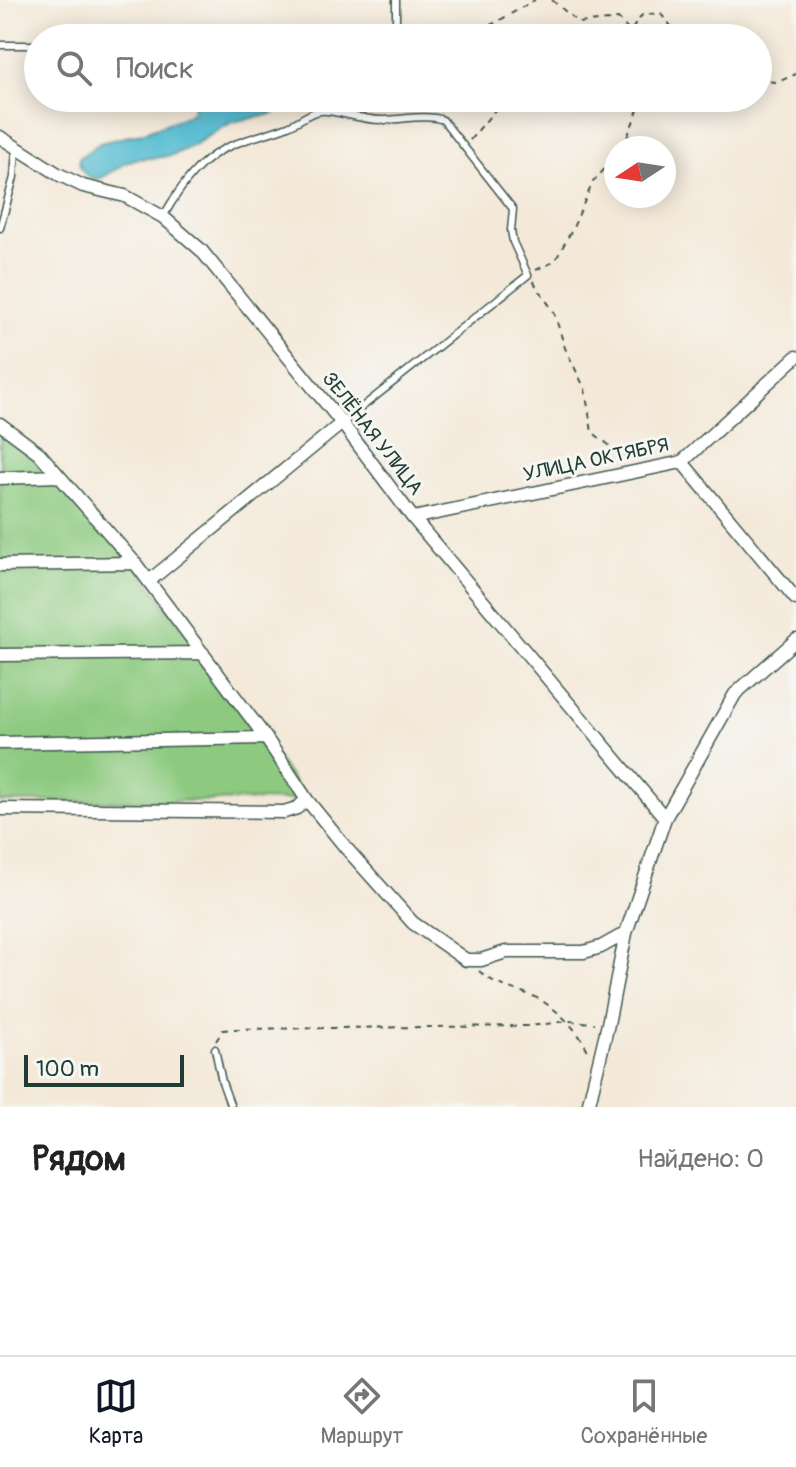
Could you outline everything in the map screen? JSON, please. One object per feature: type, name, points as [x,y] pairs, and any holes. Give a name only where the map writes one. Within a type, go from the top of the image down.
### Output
[{"type":"street","name":"ЗЕЛЁНАЯ УЛИЦА","points":[[0,137],[70,180],[125,196],[163,217],[201,250],[342,423],[413,518],[665,818]]},
{"type":"street","name":"УЛИЦА ОКТЯБРЯ","points":[[413,518],[682,462],[796,357]]},
{"type":"street","points":[[149,581],[342,423]]},
{"type":"street","points":[[0,424],[39,453],[135,563],[266,738],[307,800],[413,923],[466,960],[481,960],[506,952],[584,952],[601,947],[626,933]]},
{"type":"street","points":[[682,462],[796,599]]},
{"type":"street","points":[[0,478],[59,476]]},
{"type":"street","points":[[0,565],[135,563]]},
{"type":"street","points":[[588,1107],[626,933],[665,818],[735,694],[796,640]]},
{"type":"street","points":[[0,655],[203,653]]},
{"type":"street","points":[[0,743],[266,738]]},
{"type":"street","points":[[0,809],[284,812],[297,808],[307,800]]},
{"type":"lane","points":[[396,0],[396,24]]},
{"type":"lane","points":[[0,45],[24,45]]},
{"type":"lane","points":[[163,217],[178,191],[218,151],[289,126],[314,112]]},
{"type":"lane","points":[[330,112],[365,120],[406,120],[433,116],[443,120],[513,209],[513,242],[528,275],[342,423]]},
{"type":"lane","points":[[0,228],[14,177],[16,149]]},
{"type":"lane","points":[[215,1049],[219,1074],[231,1107]]},
{"type":"path","points":[[492,24],[535,0]]},
{"type":"path","points":[[552,0],[579,23],[618,19],[623,24]]},
{"type":"path","points":[[636,24],[642,15],[660,13],[669,24]]},
{"type":"path","points":[[772,82],[796,74]]},
{"type":"path","points":[[463,146],[494,112]]},
{"type":"path","points":[[628,136],[637,112]]},
{"type":"path","points":[[604,170],[593,182],[555,261],[528,275],[554,312],[565,348],[585,389],[592,432],[622,455],[652,459]]},
{"type":"path","points":[[466,960],[495,984],[537,999],[568,1021],[584,1042],[597,1068]]},
{"type":"path","points":[[215,1049],[216,1040],[223,1030],[232,1029],[530,1026],[568,1021],[608,1024]]},
{"type":"green space","points":[[0,424],[39,453],[135,563],[307,800],[0,802]]},
{"type":"water","points":[[192,112],[276,112],[231,123],[179,152],[135,159],[97,179],[89,177],[80,166],[79,158],[100,143],[142,133]]}]
